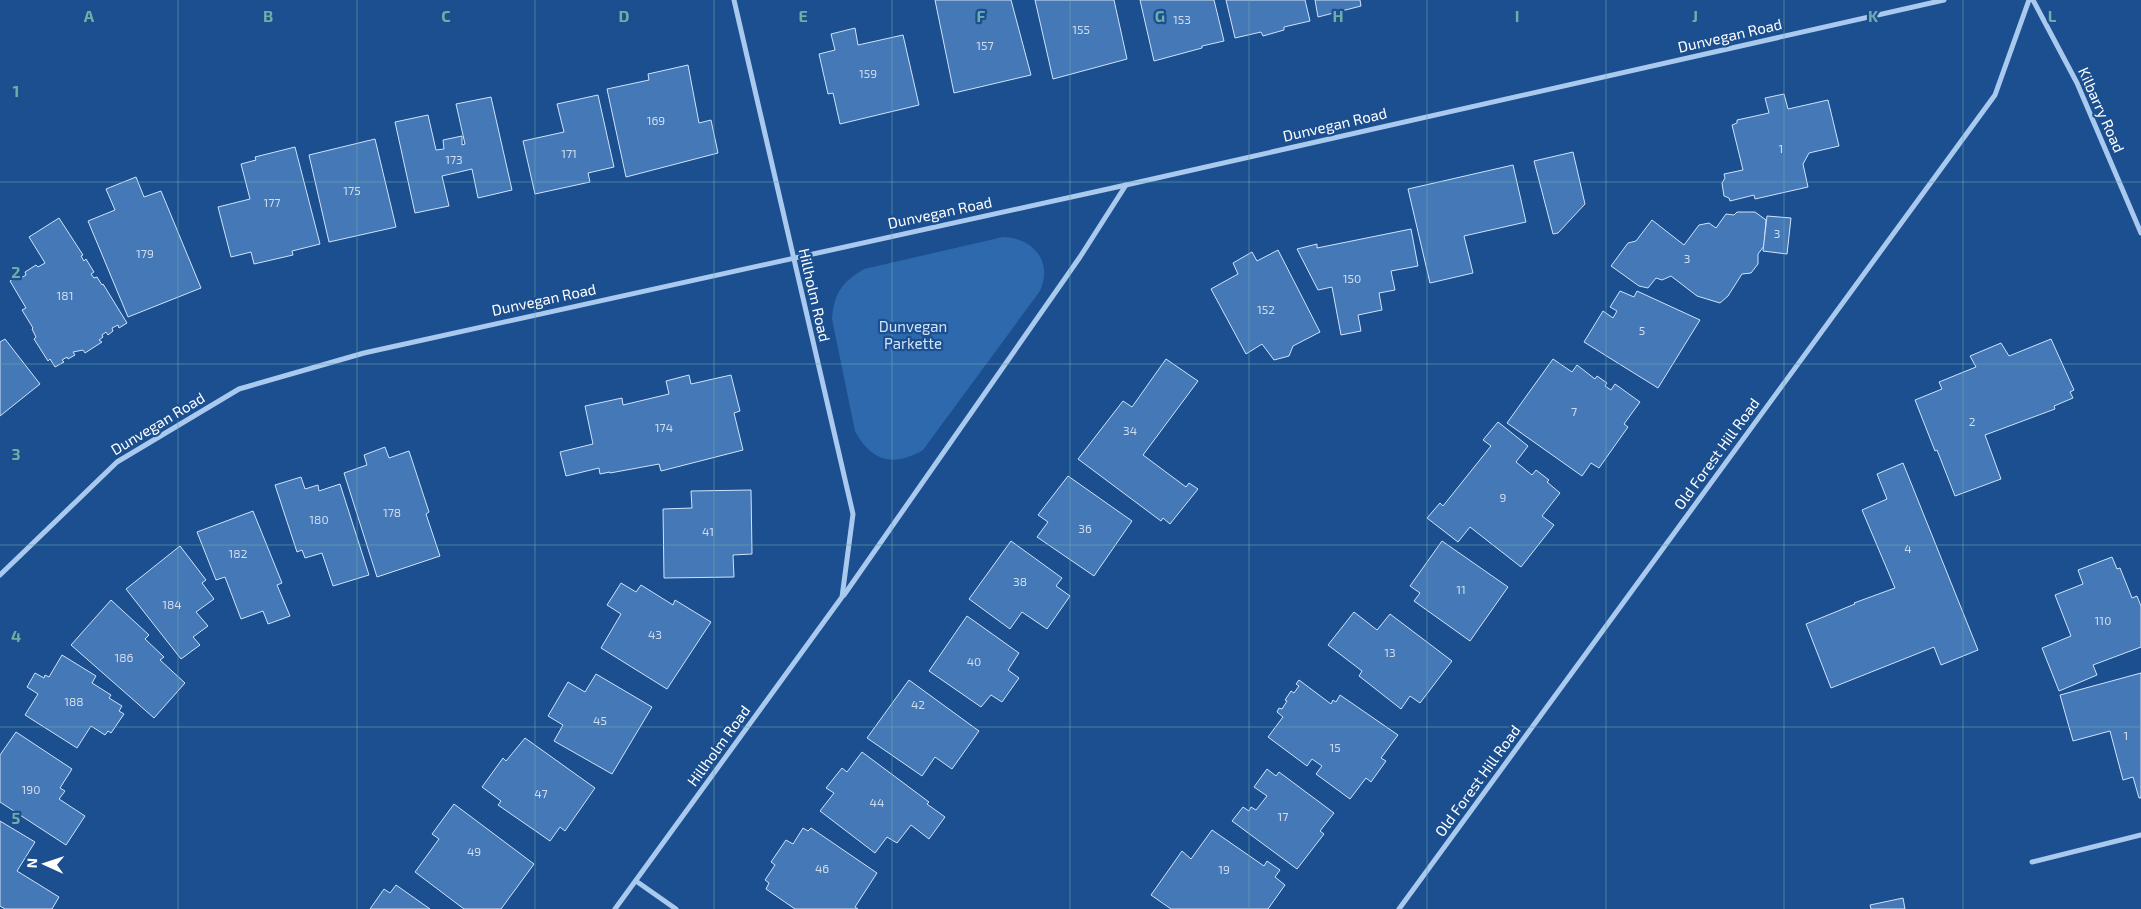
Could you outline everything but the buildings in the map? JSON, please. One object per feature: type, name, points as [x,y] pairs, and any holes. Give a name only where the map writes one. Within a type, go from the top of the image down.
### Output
[{"type":"street","name":"Hillholm Road","points":[[734,0],[853,514],[842,597]]},
{"type":"street","name":"Dunvegan Road","points":[[0,575],[4,569],[117,462],[239,390],[364,353],[1126,185],[1944,0]]},
{"type":"street","name":"Old Forest Hill Road","points":[[1399,909],[1995,96],[2029,0]]},
{"type":"street","name":"Kilbarry Road","points":[[2033,0],[2077,83],[2141,233]]},
{"type":"street","name":"Hillholm Road","points":[[616,909],[842,597],[1080,257],[1126,185]]},
{"type":"street","points":[[2032,862],[2141,834]]},
{"type":"street","points":[[636,881],[676,909]]},
{"type":"green space","name":"Dunvegan Parkette","points":[[1003,237],[1014,238],[1024,242],[1038,253],[1044,270],[1040,291],[923,450],[902,459],[893,460],[884,459],[876,455],[861,441],[855,431],[832,319],[840,289],[864,269]]}]
